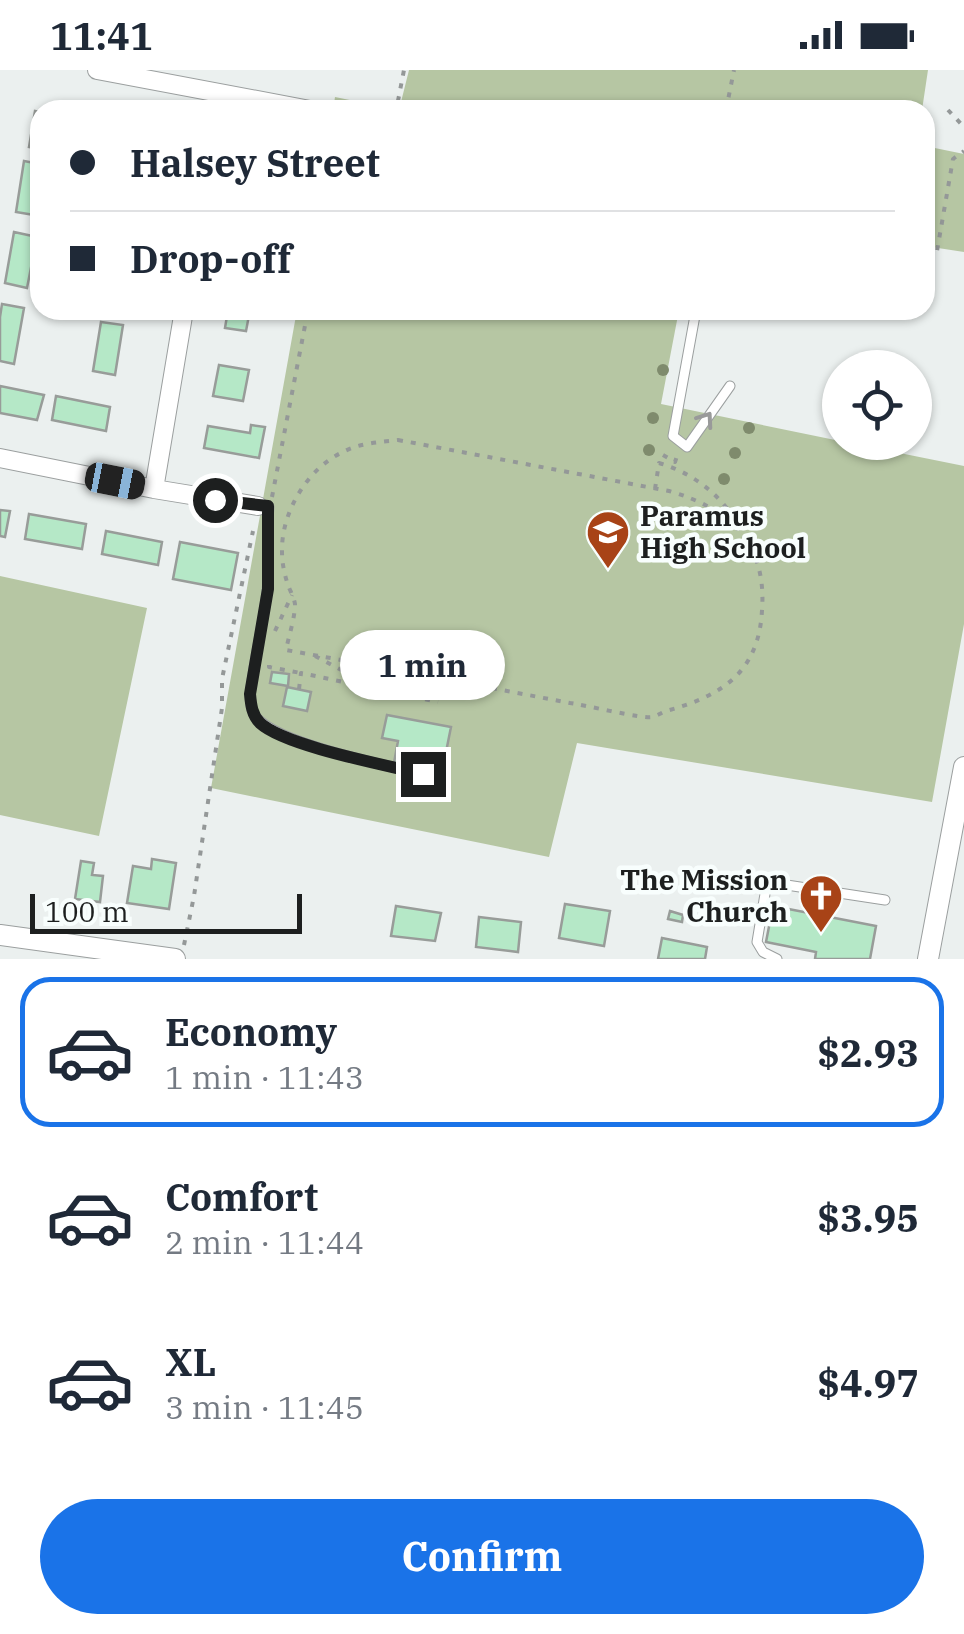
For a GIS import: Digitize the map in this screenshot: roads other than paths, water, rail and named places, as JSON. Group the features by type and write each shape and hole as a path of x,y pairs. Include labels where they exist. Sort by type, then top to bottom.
{"street":[{"path":"97,70 212,100"},
{"path":"154,489 182,320"},
{"path":"0,458 263,506"},
{"path":"928,959 964,767"},
{"path":"0,935 96,954 179,952"}],"lane":[{"path":"694,320 673,436 687,447 730,386"},
{"path":"263,506 268,589 252,676 252,711 260,723 286,738 423,774"},
{"path":"777,959 763,952 757,942 767,882 885,900"}],"place":[{"name":"Paramus High School","path":"608,570"},
{"name":"The Mission Church","path":"821,934"}]}
